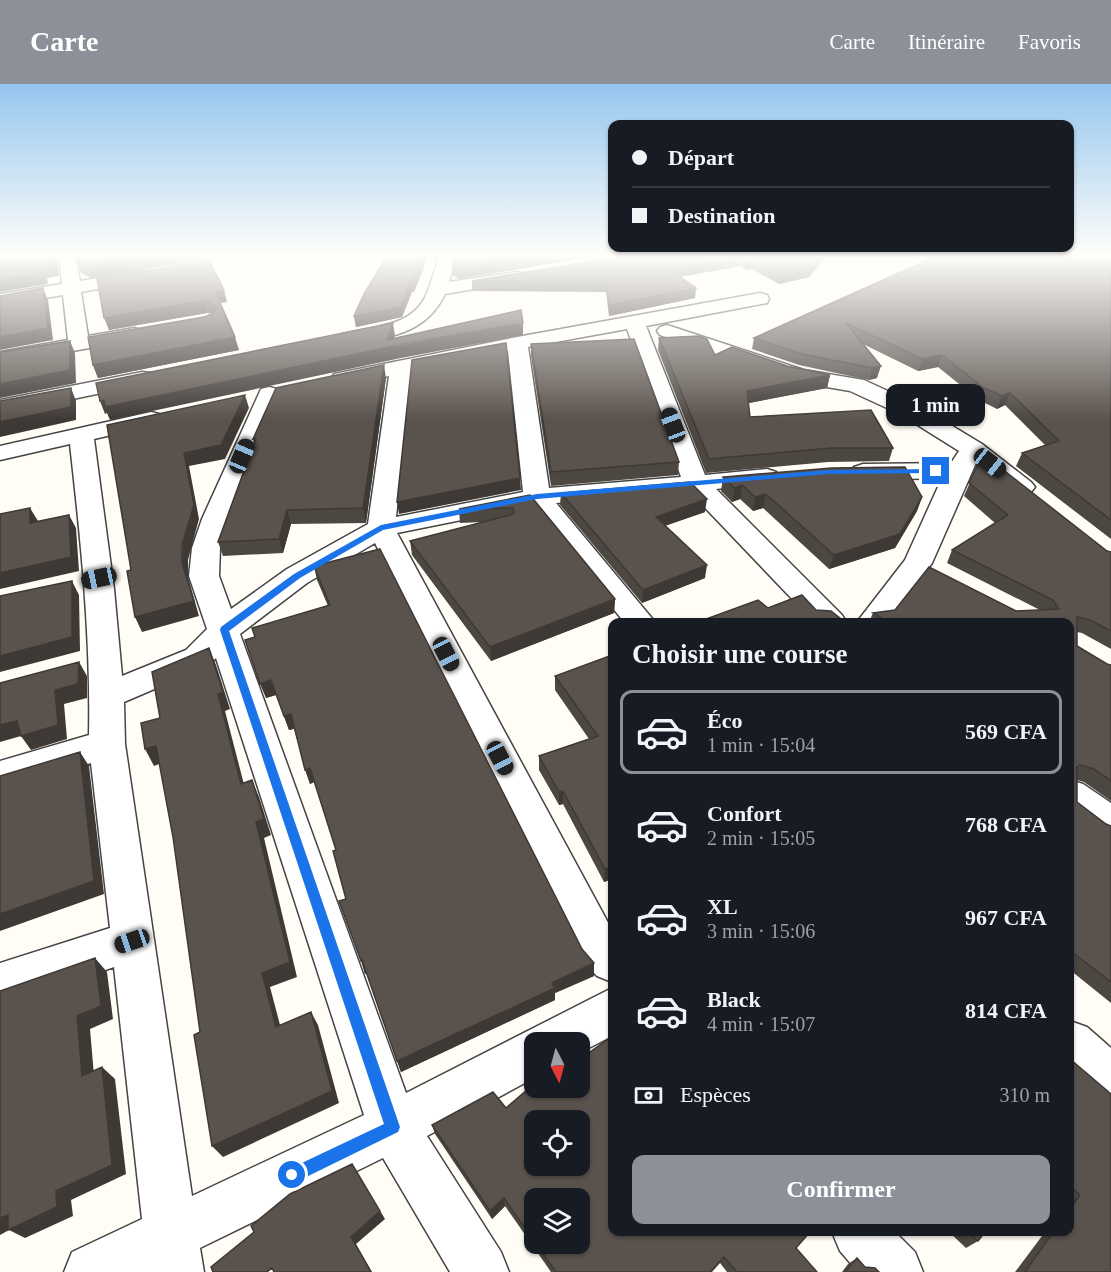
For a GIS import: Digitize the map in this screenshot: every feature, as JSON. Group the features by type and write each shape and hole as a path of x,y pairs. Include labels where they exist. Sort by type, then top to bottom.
{"street":[{"path":"75,309 79,344"},
{"path":"331,341 411,324 422,316 426,309"},
{"path":"324,382 708,309"},
{"path":"635,324 675,332 800,376 856,385 908,409 965,460 1037,499"},
{"path":"635,324 696,484 827,618"},
{"path":"0,358 148,332"},
{"path":"517,344 537,497 637,618"},
{"path":"402,366 381,528 598,947 608,957"},
{"path":"0,407 161,375"},
{"path":"269,394 215,519 206,548 204,576 213,606 225,630 393,1127 481,1272"},
{"path":"0,453 170,415"},
{"path":"81,434 88,580 106,744 174,1253"},
{"path":"838,472 915,472 965,460"},
{"path":"876,618 929,568 965,460"},
{"path":"98,672 197,658 225,630 297,576 381,528 537,497 795,475"},
{"path":"0,777 106,744"},
{"path":"1074,798 1111,824"},
{"path":"0,985 132,941"},
{"path":"571,1032 608,1013"},
{"path":"1074,1048 1111,1080"},
{"path":"92,1272 174,1253 393,1127 524,1057"},
{"path":"863,1236 895,1272"}],"building":[{"path":"0,309 46,309 48,328 0,337"},
{"path":"102,309 154,309 104,318"},
{"path":"216,309 223,309 235,337 93,365 88,337 212,314"},
{"path":"357,309 388,309 354,316"},
{"path":"818,309 1111,309 1111,520 1022,453 1059,441 1010,393 1002,396 984,388 942,355 922,359 846,323 881,366 872,368 801,354 754,338"},
{"path":"521,310 523,323 399,345 105,407 104,400 100,401 96,383 393,323 387,340"},
{"path":"699,336 707,339 715,355 732,347 787,366 830,375 747,391 750,417 871,410 893,448 832,448 709,459 659,338"},
{"path":"634,339 679,462 551,472 531,344"},
{"path":"70,341 70,370 0,384 0,352"},
{"path":"506,343 520,478 397,502 412,360"},
{"path":"384,365 363,508 287,510 279,539 218,542 256,438 253,439 276,388"},
{"path":"71,388 71,407 0,422 0,401"},
{"path":"245,395 221,445 184,453 194,505 182,545 182,563 194,601 135,617 127,571 131,570 107,425"},
{"path":"988,458 1111,552 1111,631 1090,620 1077,617 1077,646 1111,665 1111,781 1094,769 1080,765 1077,767 1077,802 1111,826 1111,982 1074,954 1074,618 882,618 873,613 895,610 929,567 1016,611 1059,609 1053,600 952,550 1008,515 969,483 977,466"},
{"path":"905,467 922,497 900,534 834,555 766,494 755,497 742,485 735,488 723,477 832,468"},
{"path":"690,482 707,499 656,517 707,565 643,590 561,493"},
{"path":"530,495 615,599 490,647 410,541 514,514 513,508 459,509"},
{"path":"30,508 30,523 69,515 71,557 0,573 0,514"},
{"path":"380,549 582,949 594,963 552,983 555,988 397,1061 339,901 346,899 333,851 336,850 310,768 305,770 291,714 284,716 271,680 260,684 245,640 255,637 252,628 330,605 314,566"},
{"path":"72,581 72,637 0,656 0,596"},
{"path":"802,595 816,610 831,611 840,618 709,618 758,600 768,608"},
{"path":"209,648 223,692 218,694 241,784 252,780 264,819 256,822 290,962 262,973 276,1027 311,1012 332,1091 212,1146 194,1035 200,1032 173,837 156,746 145,749 141,723 160,718 152,672"},
{"path":"608,656 608,868 605,869 563,791 559,792 539,756 598,736 555,676"},
{"path":"79,662 78,684 55,690 58,725 21,736 17,721 0,725 0,683"},
{"path":"80,752 94,881 0,914 0,776"},
{"path":"95,958 101,1006 77,1016 82,1076 102,1067 112,1165 56,1191 57,1207 8,1230 8,1215 0,1218 0,991"},
{"path":"608,1039 608,1236 806,1236 796,1248 817,1272 737,1272 724,1257 710,1272 556,1272 543,1254 590,1254 590,1188 524,1188 524,1227 504,1198 490,1211 432,1125 493,1092 506,1108 524,1093 524,1098 590,1098 590,1052"},
{"path":"1074,1062 1111,1094 1111,1272 1025,1272 1050,1236 1074,1236 1074,1203 1080,1195 1074,1190"},
{"path":"352,1164 380,1211 351,1237 371,1272 274,1272 272,1268 267,1272 213,1272 211,1267 254,1232 251,1226 290,1194"},
{"path":"972,1236 982,1236 978,1241"},
{"path":"857,1258 865,1267 875,1268 879,1272 845,1272"}],"route":[{"path":"292,1175 393,1127 225,630 297,576 381,528 537,497 828,472 936,471"}]}
